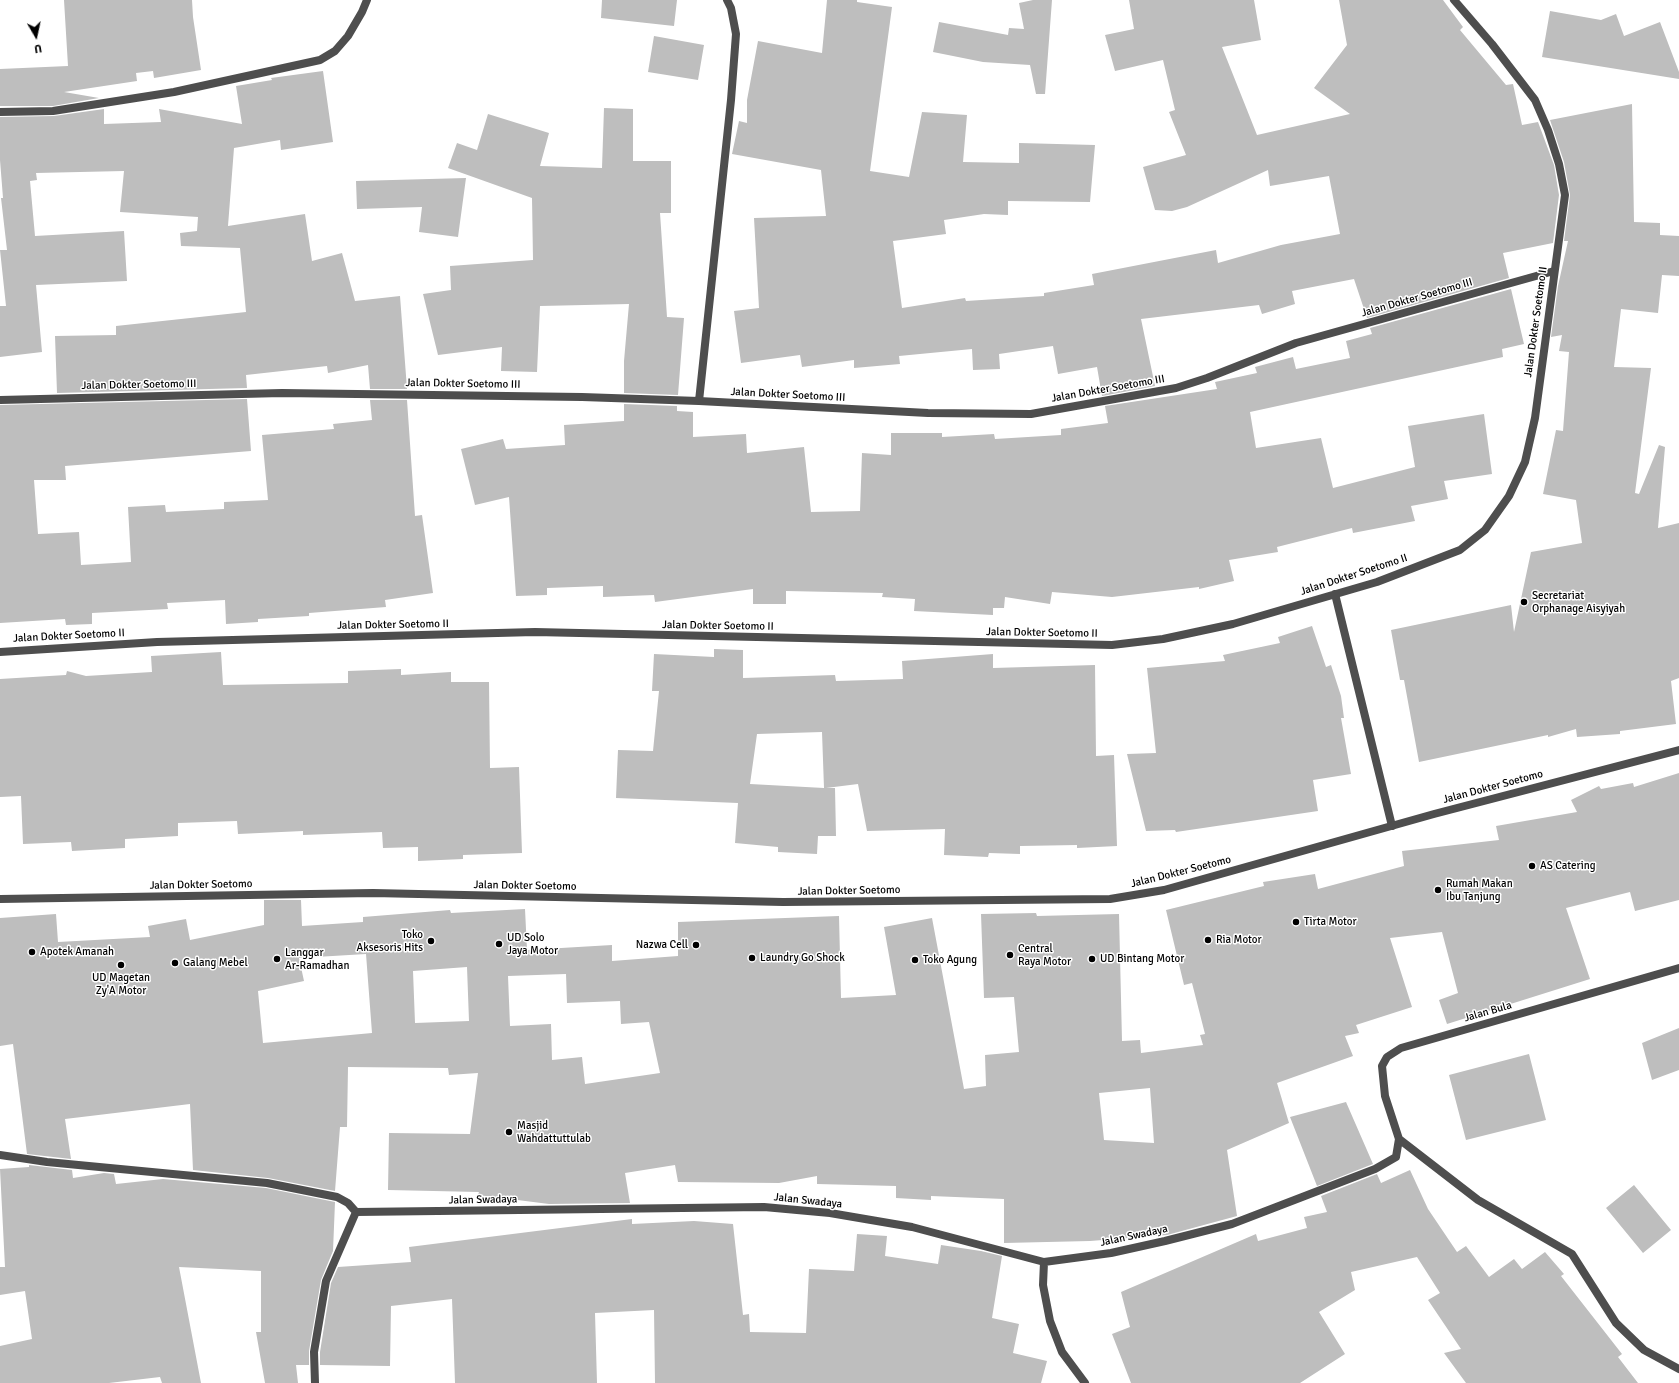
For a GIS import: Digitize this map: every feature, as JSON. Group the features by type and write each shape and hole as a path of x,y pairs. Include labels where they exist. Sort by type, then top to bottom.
{"street":[{"path":"0,112 53,111 174,92 320,60 335,51 348,36 367,0"},
{"path":"699,401 731,100 736,34 731,8 727,0"},
{"name":"Jalan Dokter Soetomo II","path":"0,652 157,642 536,632 1112,645 1163,639 1234,624 1377,582 1460,550 1485,530 1509,496 1525,462 1534,418 1565,195 1559,164 1548,130 1535,100 1492,44 1454,0"},
{"name":"Jalan Dokter Soetomo III","path":"0,400 282,393 699,401 928,413 1031,414 1176,388 1207,378 1296,344 1554,271"},
{"path":"1335,594 1392,826"},
{"name":"Jalan Dokter Soetomo","path":"0,899 373,893 783,902 1110,899 1164,890 1392,826 1679,750"},
{"name":"Jalan Bula","path":"1399,1139 1385,1096 1382,1066 1387,1057 1401,1048 1679,968"},
{"path":"1399,1139 1478,1200 1572,1254 1577,1259 1616,1322 1644,1350 1679,1369"},
{"name":"Jalan Swadaya","path":"356,1212 764,1207 830,1213 912,1227 1044,1262 1111,1253 1232,1224 1375,1169 1396,1157 1399,1139"},
{"path":"0,1155 47,1162 267,1183 337,1197 348,1203 356,1212 326,1281 314,1352 314,1383"},
{"path":"1044,1262 1043,1285 1050,1321 1062,1352 1085,1383"}],"building":[{"path":"64,0 192,0 201,70 154,78 153,71 136,73 137,81 64,92 99,98 53,106 0,106 0,69 68,66"},
{"path":"602,0 677,0 674,26 601,18"},
{"path":"827,0 857,0 857,2 892,7 870,171 909,177 922,112 967,115 963,162 1019,163 1019,143 1095,145 1090,202 1008,201 1008,215 984,214 944,220 946,234 893,241 902,308 965,298 966,301 1044,296 1044,293 1094,285 1092,274 1216,250 1218,263 1281,245 1340,234 1329,176 1270,186 1268,170 1187,207 1172,211 1155,210 1143,167 1186,155 1169,112 1175,110 1163,60 1115,71 1105,35 1134,29 1129,0 1254,0 1261,40 1222,47 1257,135 1350,114 1314,88 1347,45 1339,0 1443,0 1463,27 1460,30 1506,85 1513,84 1522,125 1538,122 1554,165 1559,195 1553,243 1503,253 1509,278 1367,318 1354,279 1292,291 1295,304 1262,314 1259,305 1141,319 1155,386 1102,396 1097,367 1058,374 1053,346 999,354 1000,369 973,370 972,349 899,356 900,364 854,368 854,360 802,367 800,355 741,363 734,311 759,308 754,218 826,216 821,170 732,154 739,121 747,123 747,100 758,41 822,53"},
{"path":"1033,0 1052,0 1045,94 1036,94 1030,65 983,62 933,52 939,22 1008,35 1009,28 1024,29 1019,3"},
{"path":"1550,11 1601,20 1616,14 1624,36 1660,22 1679,72 1679,79 1542,57"},
{"path":"654,36 704,45 698,80 648,72"},
{"path":"323,71 333,142 281,150 280,140 234,148 228,226 305,214 312,261 342,253 355,301 400,296 407,389 370,389 368,365 328,373 327,366 246,375 247,388 57,393 55,336 116,335 116,326 246,312 240,248 181,246 180,233 197,231 198,217 120,212 124,171 36,173 37,180 30,181 35,236 124,231 127,281 36,285 42,352 0,357 0,306 6,306 0,250 7,250 1,198 3,198 0,160 0,117 54,116 104,109 104,124 161,122 159,109 242,124 236,86 272,80 271,78"},
{"path":"1632,104 1634,222 1660,223 1660,235 1679,236 1679,276 1662,275 1658,313 1621,309 1614,367 1651,368 1635,493 1639,494 1659,445 1665,447 1658,528 1679,523 1679,678 1671,681 1676,724 1620,731 1620,734 1577,737 1576,729 1548,737 1548,735 1419,762 1404,680 1400,680 1391,630 1511,605 1514,632 1531,552 1582,543 1576,500 1543,494 1556,430 1563,431 1569,352 1559,351 1562,335 1551,337 1558,286 1568,241 1564,241 1570,195 1564,162 1550,120"},
{"path":"604,108 633,109 633,161 671,161 671,213 660,213 667,317 684,318 678,395 624,393 624,361 629,304 540,306 537,372 501,371 502,347 438,355 423,294 451,290 450,266 533,260 532,198 448,168 457,143 477,150 488,114 549,133 540,166 602,168"},
{"path":"466,178 458,237 419,232 422,207 357,209 356,181"},
{"path":"1511,289 1524,344 1502,349 1503,357 1250,412 1256,448 1321,438 1333,488 1415,467 1408,426 1484,414 1492,474 1444,481 1448,499 1411,506 1415,521 1353,533 1352,528 1277,547 1278,552 1229,560 1234,581 1199,589 1199,587 1112,597 1052,592 1050,604 1005,597 1004,608 993,608 993,615 914,611 915,599 882,597 883,593 786,591 786,604 753,604 753,589 655,602 654,595 603,597 603,586 547,588 547,595 516,596 509,497 475,505 461,449 503,439 506,449 565,445 564,425 624,421 624,404 677,406 677,411 693,412 693,437 746,434 747,453 804,447 811,512 860,511 862,453 891,455 891,433 942,433 942,437 994,434 995,439 1061,435 1061,429 1108,423 1105,406 1217,389 1215,382 1257,373 1255,367 1293,357 1296,369 1350,358 1346,341 1372,334 1370,328"},
{"path":"247,399 251,451 65,466 66,480 34,480 38,534 79,532 81,565 131,562 128,507 165,505 166,512 224,509 224,502 268,500 262,435 334,429 333,424 372,420 370,400 407,400 415,516 422,515 433,593 385,600 386,607 309,613 309,616 258,619 258,622 226,624 225,600 167,603 168,609 92,613 92,624 66,625 65,619 0,623 0,405"},
{"path":"1312,626 1326,667 1331,665 1341,696 1344,718 1341,718 1351,774 1313,780 1318,811 1176,832 1175,830 1146,831 1127,754 1156,753 1147,668 1225,661 1223,655 1280,643 1278,637"},
{"path":"714,649 743,650 743,678 835,675 836,681 903,679 902,661 993,654 993,668 1095,665 1096,756 1114,755 1117,846 1077,848 1077,845 1020,846 1020,854 989,853 988,857 944,855 945,829 867,831 858,784 826,788 835,788 836,836 818,836 817,854 778,852 778,847 735,843 738,803 616,798 618,750 653,751 659,691 652,691 654,654 714,657","holes":["822,732 824,788 750,784 757,734"]},
{"path":"221,652 223,685 348,683 348,671 401,669 401,675 451,672 451,682 489,682 490,768 519,767 522,853 463,855 463,859 418,861 418,847 383,848 382,832 303,835 303,831 238,834 237,821 178,823 178,836 125,839 125,848 72,851 71,842 23,844 21,796 0,797 0,679 66,675 67,671 86,676 152,672 151,656"},
{"path":"1679,773 1679,900 1635,911 1630,892 1566,908 1590,979 1447,1024 1439,1000 1458,993 1442,932 1390,938 1412,1007 1356,1025 1359,1033 1345,1036 1353,1056 1277,1083 1289,1123 1227,1150 1237,1216 1167,1235 1090,1241 1004,1243 1004,1199 931,1196 931,1200 896,1198 896,1186 817,1184 817,1176 779,1183 678,1182 675,1165 625,1173 630,1203 549,1204 478,1195 479,1192 388,1190 389,1133 470,1134 478,1073 449,1075 448,1068 348,1067 347,1127 340,1127 335,1191 268,1178 193,1170 190,1104 65,1119 71,1159 27,1154 13,1044 0,1046 0,918 56,914 58,942 150,937 148,926 186,919 190,940 264,925 264,900 301,900 302,926 363,922 363,917 450,910 451,913 525,909 527,950 612,945 612,961 678,956 678,922 839,916 841,998 896,995 884,927 932,918 964,1089 986,1086 985,1055 1019,1052 1014,997 984,998 981,914 1036,913 1037,916 1119,914 1122,1041 1140,1040 1141,1053 1203,1045 1200,1035 1205,1034 1192,983 1184,985 1166,910 1264,886 1263,882 1315,874 1318,889 1404,866 1402,851 1499,840 1496,826 1577,812 1571,800 1599,786 1601,789 1633,783 1634,787","holes":["366,954 372,1033 263,1043 258,991 304,981 299,958","467,967 469,1021 415,1023 413,971","566,974 567,1003 620,1001 621,1024 649,1022 660,1073 585,1084 582,1057 552,1060 551,1024 510,1026 508,976","1150,1088 1154,1143 1104,1140 1099,1093"]},
{"path":"1679,1028 1679,1070 1652,1080 1642,1043"},
{"path":"1529,1054 1546,1120 1466,1140 1449,1075"},
{"path":"1346,1102 1373,1164 1317,1186 1290,1117"},
{"path":"29,1165 72,1170 73,1178 104,1173 114,1174 116,1184 163,1179 266,1188 335,1202 333,1251 321,1280 309,1351 309,1365 296,1365 298,1383 265,1383 256,1332 261,1332 261,1271 179,1267 201,1383 162,1383 160,1377 109,1383 0,1383 0,1346 32,1339 25,1291 0,1295 0,1267 5,1267 0,1169 29,1167"},
{"path":"1410,1170 1428,1209 1457,1252 1466,1246 1489,1277 1514,1259 1522,1269 1545,1252 1564,1274 1561,1276 1622,1354 1618,1357 1638,1383 1466,1383 1444,1353 1461,1349 1428,1300 1440,1293 1417,1257 1351,1272 1355,1290 1319,1312 1345,1354 1300,1383 1131,1383 1112,1334 1130,1327 1121,1292 1256,1234 1258,1241 1307,1228 1304,1217 1327,1212 1321,1196 1377,1174 1381,1183"},
{"path":"1634,1185 1671,1230 1643,1253 1606,1208"},
{"path":"632,1219 632,1224 694,1221 733,1224 743,1315 749,1314 750,1332 806,1333 809,1269 854,1271 857,1234 887,1236 885,1256 938,1264 941,1245 1002,1256 992,1318 1019,1324 1013,1353 1047,1361 1041,1383 655,1383 654,1310 595,1313 597,1383 455,1383 452,1299 391,1306 390,1366 320,1365 320,1352 331,1283 338,1267 411,1262 409,1247"}],"place":[{"name":"Secretariat Orphanage Aisyiyah","path":"1524,602"},
{"name":"AS Catering","path":"1532,866"},
{"name":"Rumah Makan Ibu Tanjung","path":"1438,890"},
{"name":"Tirta Motor","path":"1296,922"},
{"name":"Ria Motor","path":"1208,940"},
{"name":"Toko Aksesoris Hits","path":"431,941"},
{"name":"UD Solo Jaya Motor","path":"499,944"},
{"name":"Nazwa Cell","path":"696,945"},
{"name":"Apotek Amanah","path":"32,952"},
{"name":"Central Raya Motor","path":"1010,955"},
{"name":"Laundry Go Shock","path":"752,958"},
{"name":"Langgar Ar-Ramadhan","path":"277,959"},
{"name":"UD Bintang Motor","path":"1092,959"},
{"name":"Toko Agung","path":"915,960"},
{"name":"Galang Mebel","path":"175,963"},
{"name":"UD Magetan Zy'A Motor","path":"121,965"},
{"name":"Masjid Wahdattuttulab","path":"509,1132"}]}
